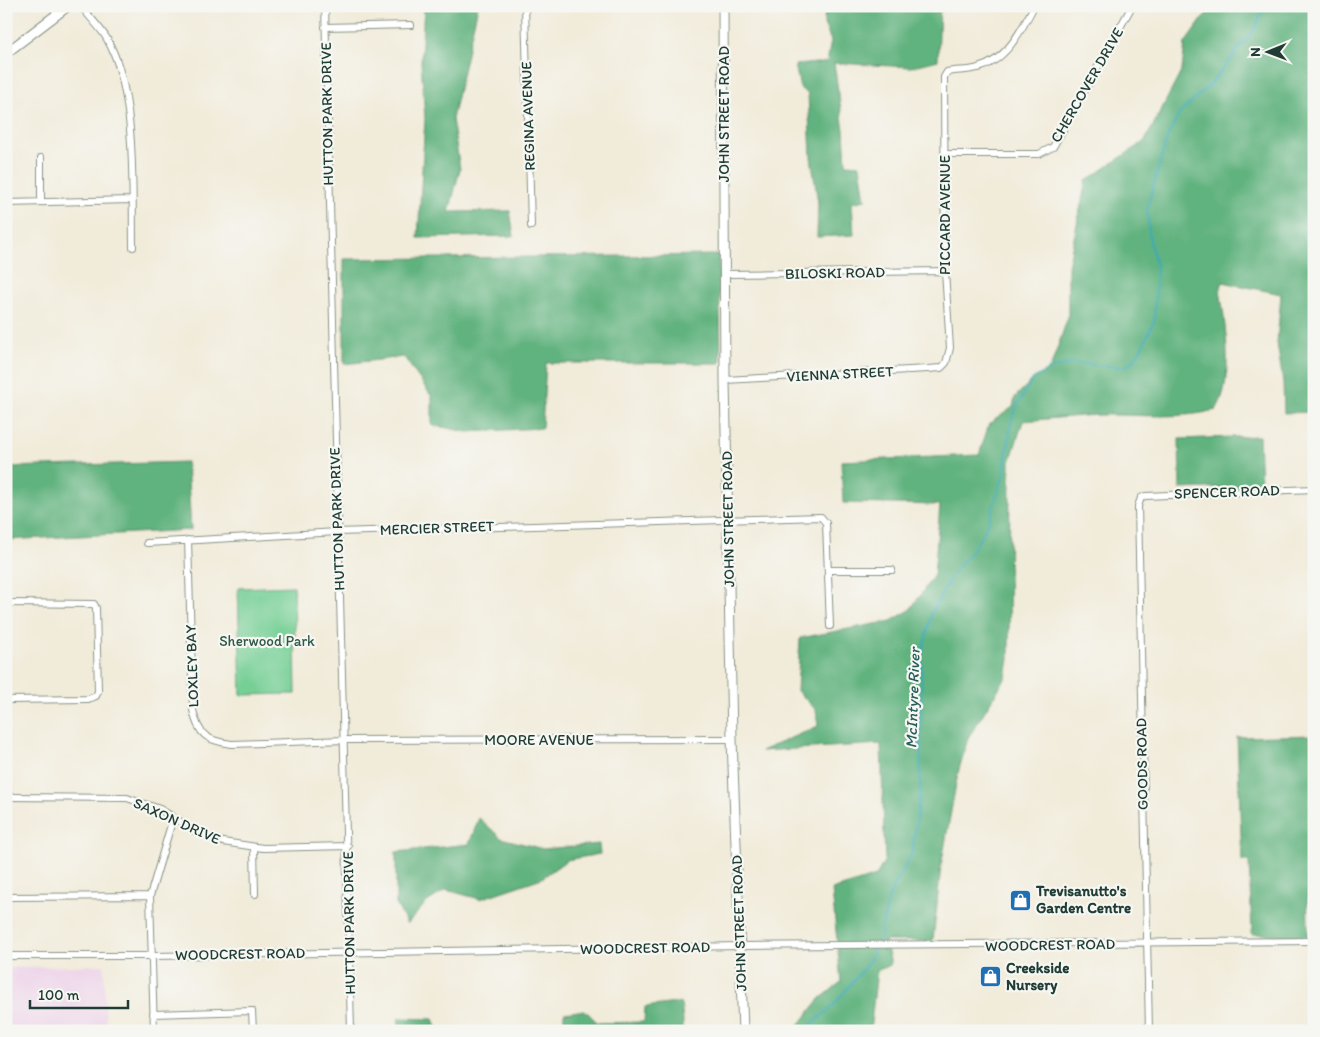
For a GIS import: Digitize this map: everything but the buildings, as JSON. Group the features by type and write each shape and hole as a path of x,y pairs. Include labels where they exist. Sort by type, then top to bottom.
{"main road":[{"path":"6,53 68,6"},
{"name":"JOHN STREET ROAD","path":"723,6 725,380 732,739 741,946 742,1031"}],"street":[{"path":"81,6 107,38 118,63 124,85 128,122 133,247"},
{"name":"HUTTON PARK DRIVE","path":"325,6 337,532 348,846 348,952 351,1031"},
{"name":"REGINA AVENUE","path":"525,6 531,226"},
{"name":"PICCARD AVENUE","path":"948,358 945,271 944,77 947,72 975,69 996,60 1006,52 1034,6"},
{"name":"CHERCOVER DRIVE","path":"944,154 1039,154 1053,147 1132,6"},
{"path":"325,27 411,25"},
{"path":"41,158 41,202"},
{"path":"6,203 132,200"},
{"name":"BILOSKI ROAD","path":"725,274 945,271"},
{"name":"VIENNA STREET","path":"725,380 937,369 941,368 948,358"},
{"name":"SPENCER ROAD","path":"1141,498 1178,494 1314,489"},
{"name":"GOODS ROAD","path":"1141,498 1138,506 1137,525 1149,1031"},
{"name":"MERCIER STREET","path":"147,543 337,532 728,518 821,517 826,523 828,570"},
{"name":"LOXLEY BAY","path":"188,540 193,710 201,733 217,742 232,744 345,740"},
{"path":"830,626 828,570 892,570"},
{"path":"6,603 94,604 96,608 98,691 96,696 88,699 6,700"},
{"name":"MOORE AVENUE","path":"345,740 732,739"},
{"name":"SAXON DRIVE","path":"6,797 127,798 160,809 210,839 254,847 348,846"},
{"path":"154,1031 150,896 173,818"},
{"path":"254,847 255,894"},
{"path":"6,898 150,896"},
{"name":"WOODCREST ROAD","path":"6,956 152,956 741,946 1147,944 1314,941"},
{"path":"153,1014 252,1010 253,1031"}],"shaded area":[{"path":"104,965 106,1031 6,1031 6,968"}],"green space":[{"path":"424,6 478,6 452,119 460,169 449,212 510,211 514,236 418,238 425,119 421,62"},
{"path":"825,6 940,6 938,60 911,67 834,63 844,130 846,164 860,165 865,200 852,203 854,235 817,237 818,203 811,157 808,94 800,88 795,65 827,62 831,41 824,24"},
{"path":"1212,6 1314,6 1314,412 1284,413 1283,382 1277,343 1281,294 1223,282 1220,289 1226,335 1227,368 1222,398 1216,410 1172,416 1100,415 1023,421 1010,462 1009,659 1006,677 968,738 958,773 941,866 933,941 885,941 891,964 877,971 870,1031 794,1031 820,999 841,982 832,890 876,876 885,860 881,744 761,751 818,726 816,710 797,691 800,638 891,621 910,610 934,575 940,505 843,503 841,461 979,455 989,424 1013,407 1015,397 1033,379 1050,369 1068,317 1068,267 1086,181 1145,141 1182,70 1185,43"},
{"path":"719,255 721,363 546,363 542,428 467,432 432,425 432,397 404,357 344,364 344,259"},
{"path":"1259,436 1261,486 1180,489 1179,439"},
{"path":"187,462 191,530 6,540 6,467"},
{"name":"Sherwood Park","path":"294,586 296,694 241,695 238,588"},
{"path":"1314,735 1314,870 1307,871 1308,936 1252,934 1249,861 1242,861 1237,737"},
{"path":"479,818 501,838 543,849 599,844 600,854 567,860 542,878 480,899 446,890 427,902 407,924 396,904 396,852 469,844"},
{"path":"681,1004 682,1031 564,1031 564,1013 585,1010 598,1023 644,1022 645,1007"},
{"path":"399,1018 433,1019 438,1031 398,1031"}],"waterway":[{"name":"McIntyre River","path":"804,1031 832,1007 869,962 880,936 890,893 912,854 920,792 922,653 932,612 951,577 978,542 989,521 1004,474 1011,423 1017,405 1033,379 1050,369 1073,363 1122,367 1132,362 1141,349 1154,321 1157,269 1150,243 1147,208 1168,135 1180,113 1209,86 1254,30 1265,6"}],"place":[{"name":"Trevisanutto's Garden Centre","path":"1020,900"},
{"name":"Creekside Nursery","path":"990,977"}]}
